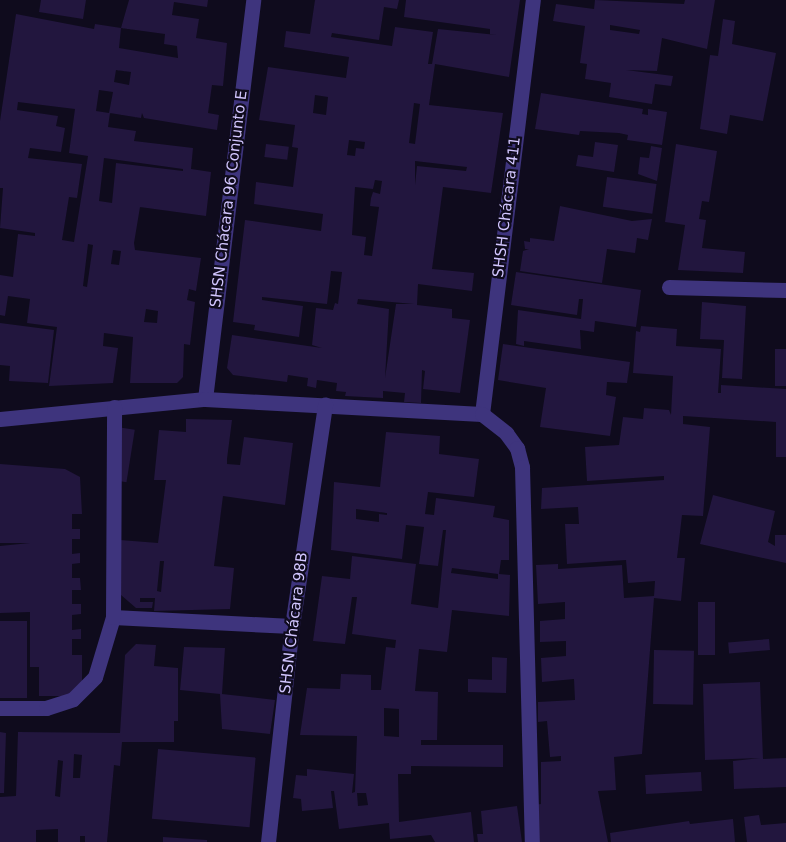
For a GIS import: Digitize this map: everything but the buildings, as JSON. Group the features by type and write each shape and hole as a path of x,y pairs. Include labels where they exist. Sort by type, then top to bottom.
{"street":[{"name":"SHSN Chácara 96 Conjunto E","path":"205,399 253,0"},
{"name":"SHSH Chácara 411","path":"482,414 533,0"},
{"path":"669,287 786,290"},
{"path":"0,419 205,399 482,414 506,433 517,448 522,467 532,842"},
{"name":"SHSN Chácara 98B","path":"268,842 292,626 325,404"},
{"path":"0,708 46,708 74,699 86,690 95,677 113,617 114,407"},
{"path":"113,617 292,626"}]}
